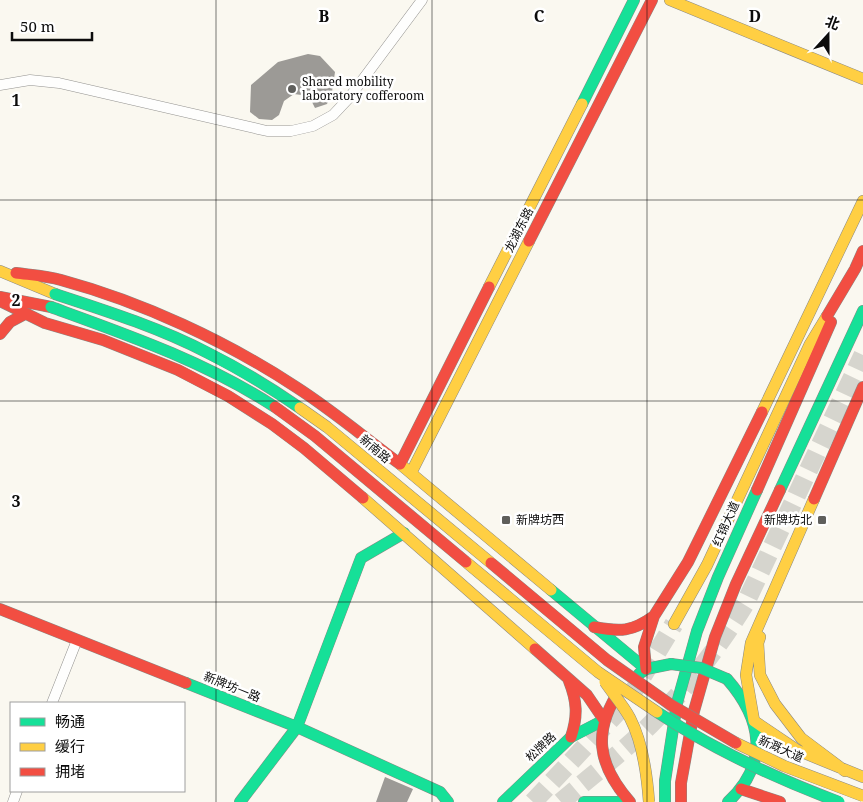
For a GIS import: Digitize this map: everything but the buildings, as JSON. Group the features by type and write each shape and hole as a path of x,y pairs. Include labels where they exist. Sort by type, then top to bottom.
{"main road":[{"name":"龙湖东路","path":"400,464 634,0"},
{"name":"龙湖东路","path":"411,474 652,0"},
{"path":"670,0 863,79"},
{"name":"红锦大道","path":"646,669 644,647 654,616 688,562 863,201"},
{"name":"红锦大道","path":"665,802 665,781 677,703 697,631 718,577 863,251"},
{"name":"红锦大道","path":"674,624 706,565 810,344 854,270"},
{"name":"新南路","path":"0,271 60,280 126,302 199,332 252,359 298,388 400,464 646,669"},
{"name":"新南路","path":"0,271 55,294 122,317 191,345 245,372 290,400 327,427 607,660 691,718"},
{"path":"0,297 51,307 115,330 185,358 237,384 281,411 315,436 598,672 643,704 684,730 759,769 783,781 838,802"},
{"path":"0,301 45,323 103,340 178,370 228,396 272,424 304,448 404,533 568,678 587,695 604,720"},
{"path":"681,802 681,783 694,711 715,637 736,584 863,311"},
{"path":"0,334 10,322 24,314"},
{"path":"728,802 741,789 753,768 757,745 746,675 750,643 863,387"},
{"path":"240,802 297,727 360,558 404,533"},
{"path":"766,607 758,643 760,675 775,704 801,738 845,771"},
{"name":"新牌坊一路","path":"0,609 297,727 440,792 448,802"},
{"path":"594,627 628,631 639,627 654,616"},
{"path":"630,802 615,784 605,764 602,743 604,720 612,699 624,684 646,669 671,664 694,665 714,672 727,679 739,692 754,721"},
{"path":"598,672 630,718 641,751 648,783 649,802"},
{"path":"568,678 576,697 578,710 571,738"},
{"name":"新溉大道","path":"691,718 740,745 788,768 863,796"},
{"name":"松牌路","path":"502,802 571,738 604,720"},
{"name":"新溉大道","path":"754,721 797,750 863,777"},
{"path":"741,789 780,802"},
{"path":"584,802 621,802"}],"street":[{"path":"0,85 30,80 59,83 267,131 291,131 313,126 333,115 349,98 422,0"},
{"path":"52,702 77,640"}],"tunnel":[{"path":"561,802 651,724 689,682 724,636 745,604 863,355"},
{"path":"533,802 627,702 674,624"}],"traffic: fast":[{"path":"582,104 634,0"},
{"path":"55,294 133,321 190,344 244,372 300,408"},
{"path":"51,307 138,339 194,363 222,376 275,407"},
{"path":"780,490 863,311"},
{"path":"665,802 665,781 677,703 697,631 718,577 757,490"},
{"path":"240,802 297,727 361,558 404,533"},
{"path":"551,590 646,669"},
{"path":"639,674 646,669 671,664"},
{"path":"671,664 701,668 727,679"},
{"path":"727,679 739,694 748,710 754,725 756,741 755,756 750,772 741,787 728,802"},
{"path":"186,683 297,727 440,792 448,802"},
{"path":"657,712 700,739 745,762 839,802"},
{"path":"503,802 571,737 604,720"},
{"path":"584,802 621,802"}],"traffic: slow":[{"path":"670,0 863,79"},
{"path":"489,287 582,104"},
{"path":"762,412 863,201"},
{"path":"411,473 529,241"},
{"path":"0,271 55,294"},
{"path":"674,624 707,565 810,344 827,316"},
{"path":"300,408 327,427 491,563"},
{"path":"400,464 551,590"},
{"path":"363,498 535,649"},
{"path":"754,721 746,675 751,643 814,499"},
{"path":"466,562 598,672 657,712"},
{"path":"760,637 758,643 760,675 775,704 801,738 845,771"},
{"path":"605,682 627,713 638,738 646,770 649,802"},
{"path":"754,721 797,750 863,777"},
{"path":"736,743 784,766 863,796"}],"traffic: jam":[{"path":"529,241 652,0"},
{"path":"827,316 855,269 863,251"},
{"path":"16,273 56,279 91,289 183,324 269,370 309,396 400,464"},
{"path":"400,464 489,287"},
{"path":"0,297 51,307"},
{"path":"0,301 45,323 103,340 178,370 228,396 272,424 304,448 363,498"},
{"path":"0,334 10,322 25,314"},
{"path":"757,490 831,322"},
{"path":"814,499 863,387"},
{"path":"275,407 315,436 466,562"},
{"path":"646,669 644,647 654,616 688,562 762,412"},
{"path":"681,802 681,783 694,711 715,637 736,584 780,490"},
{"path":"491,563 607,660 671,705 736,743"},
{"path":"0,609 186,683"},
{"path":"594,627 611,630 632,628 654,616"},
{"path":"535,649 587,695 604,720"},
{"path":"569,681 576,709 571,737"},
{"path":"621,688 606,719 602,733 602,747 605,761 611,774 630,802"},
{"path":"741,789 780,802"}],"place":[{"name":"Shared mobility laboratory cofferoom","path":"292,89"},
{"name":"新牌坊西","path":"506,520"},
{"name":"新牌坊北","path":"822,520"}]}
